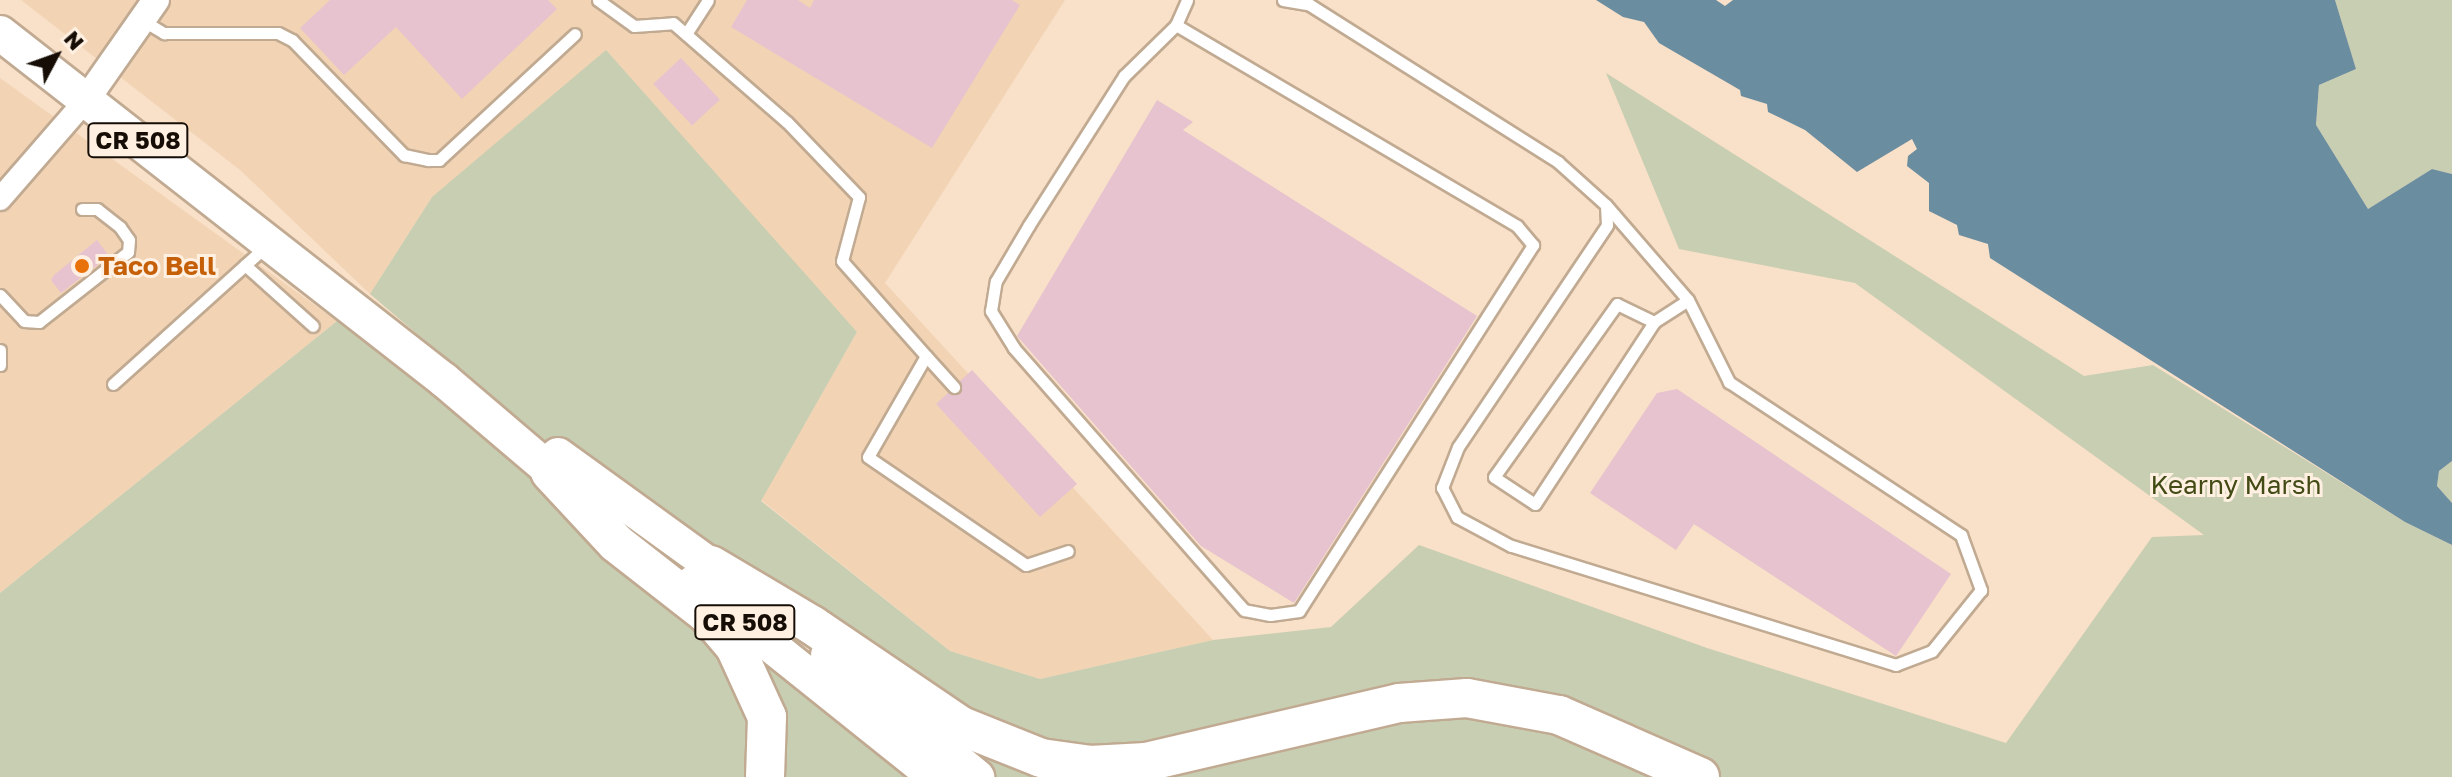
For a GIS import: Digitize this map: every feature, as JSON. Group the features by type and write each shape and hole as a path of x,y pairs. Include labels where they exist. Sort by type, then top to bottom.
{"highway":[{"path":"550,472 616,543 707,614 735,647 758,687 767,717 765,777"},
{"path":"711,565 812,625 961,726 1041,758 1090,765 1146,762 1399,703 1459,698 1559,715 1700,777"}],"main road":[{"name":"CR 508","path":"0,33 86,100 258,254 711,565 977,777"},
{"name":"CR 508","path":"444,380 550,472 935,777"}],"street":[{"path":"0,199 86,100 149,10"}],"lane":[{"path":"598,0 634,26 673,23 787,122 859,197 842,261 954,387"},
{"path":"686,34 708,0"},
{"path":"1176,25 1517,226 1533,245 1299,611 1270,615 1244,610 1014,348 991,311 996,281 1124,76 1176,25 1187,0"},
{"path":"1283,0 1310,5 1545,154 1606,205 1688,300 1729,382 1961,535 1981,590 1932,651 1896,665 1511,546 1457,517 1442,488 1458,447 1607,225 1606,205"},
{"path":"149,10 164,33 257,29 278,33 292,40 404,155 428,160 439,160 575,34"},
{"path":"0,295 24,321 39,322 128,252 129,240 120,227 97,209 82,209"},
{"path":"113,384 258,254 313,326"},
{"path":"1654,322 1617,304 1494,477 1535,504 1654,322 1688,300"},
{"path":"0,350 0,365"},
{"path":"926,356 868,457 1026,565 1068,551"}],"shaded area":[{"path":"21,0 1065,0 885,283 1213,640 1040,679 950,651 761,500 857,332 432,197 370,294 240,170"},
{"path":"0,78 337,321 0,593"}],"green space":[{"path":"2335,0 2452,0 2452,174 2432,169 2368,209 2316,126 2319,85 2356,69"},
{"name":"Kearny Marsh","path":"606,50 857,332 761,501 950,651 1040,679 1213,640 1331,627 1419,545 1707,648 2006,743 2152,537 2204,535 1855,283 1679,249 1606,73 2084,376 2153,365 2405,522 2452,545 2452,777 977,777 960,762 977,735 560,456 370,294 432,197"},
{"path":"337,321 550,472 935,777 0,777 0,593"},
{"path":"2452,461 2452,503 2437,486 2439,471"}],"water":[{"path":"1596,0 1716,0 1725,6 1733,0 2335,0 2356,69 2319,85 2316,125 2368,209 2432,169 2452,174 2452,461 2439,471 2437,486 2452,503 2452,545 2405,522 1990,258 1988,244 1959,235 1957,225 1929,211 1929,183 1907,166 1908,156 1917,149 1912,139 1857,172 1805,130 1768,112 1767,104 1741,96 1740,90 1659,43 1644,22 1623,17"}],"building":[{"path":"330,0 548,0 557,9 462,99 396,27 344,75 300,28"},
{"path":"747,0 798,0 810,8 814,0 1012,0 1020,5 932,148 731,27"},
{"path":"681,58 720,100 692,126 653,84"},
{"path":"1157,100 1193,122 1183,130 1477,316 1294,603 1201,546 1017,336"},
{"name":"Taco Bell","path":"97,240 109,256 61,293 51,280 54,275"},
{"path":"972,370 1077,484 1040,517 936,404 948,393 960,393 960,381"},
{"path":"1677,389 1951,574 1896,656 1694,524 1676,550 1590,493 1657,393"}],"place":[{"name":"Taco Bell","path":"82,266"}]}
